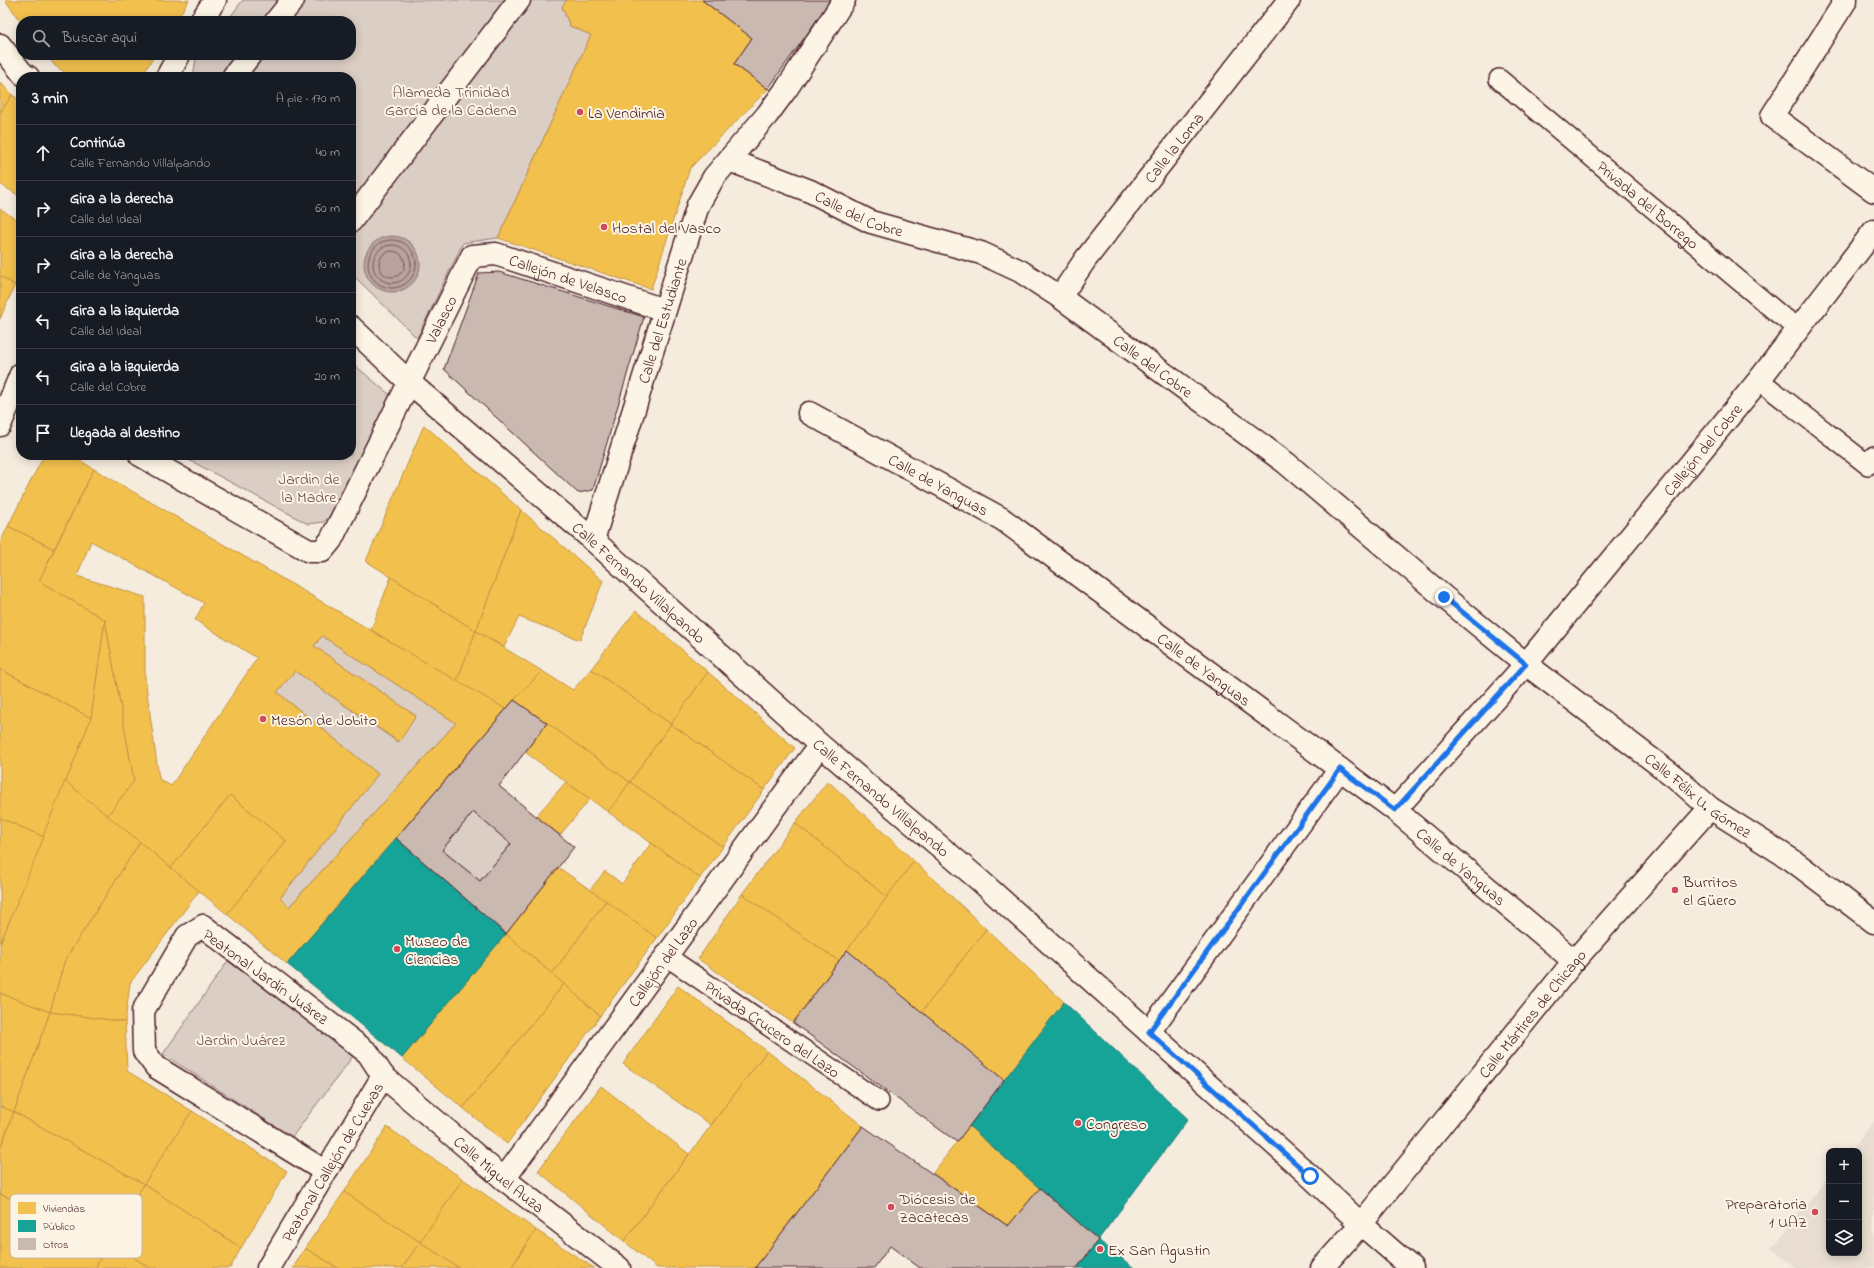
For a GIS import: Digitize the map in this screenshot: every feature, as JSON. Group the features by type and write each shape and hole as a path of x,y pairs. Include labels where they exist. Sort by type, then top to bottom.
{"street":[{"path":"204,16 215,0"},
{"path":"280,16 293,0"},
{"path":"356,214 519,0"},
{"name":"Calle del Estudiante","path":"593,540 698,205 714,177 767,114 786,88 844,0"},
{"name":"Calle la Loma","path":"1060,297 1086,260 1289,0"},
{"path":"1846,0 1772,116 1874,191"},
{"path":"0,45 21,72"},
{"path":"170,72 177,60"},
{"path":"237,72 246,60"},
{"name":"Calle del Cobre","path":"729,160 810,191 872,222 981,252 1020,271 1060,297 1286,463 1444,597 1526,664"},
{"name":"Callejón del Cobre","path":"1395,810 1526,664 1759,380 1874,231"},
{"name":"Callejón de Velasco","path":"472,256 496,254 664,310"},
{"name":"Valasco","path":"149,460 309,551 322,551 331,540 472,256"},
{"name":"Calle Fernando Villalpando","path":"356,332 409,382 593,540 820,745 977,878 1310,1176 1361,1224 1412,1268"},
{"path":"0,425 16,391"},
{"name":"Calle de Yanguas","path":"810,413 1002,519 1395,810 1574,961"},
{"name":"Calle Félix U. Gómez","path":"1526,664 1675,777 1710,808 1792,860 1874,922"},
{"name":"Callejón del Lazo","path":"504,1179 820,745"},
{"path":"1149,1032 1340,769"},
{"name":"Calle Mártires de Chicago","path":"1322,1268 1361,1224 1574,961 1710,808"},
{"name":"Peatonal Jardín Juárez","path":"326,1172 156,1067 144,1051 143,1011 187,936 203,926 368,1053 383,1076"},
{"name":"Calle Miguel Auza","path":"383,1076 504,1179 618,1268"},
{"name":"Peatonal Callejón de Cuevas","path":"268,1268 383,1076"}],"lane":[{"name":"Privada del Borrego","path":"1499,79 1780,315 1799,328"},
{"path":"1759,380 1871,461"},
{"name":"Privada Crucero del Lazo","path":"666,956 879,1101"}],"shaded area":[{"name":"Preparatoria 1 UAZ","path":"1874,1122 1874,1268 1796,1268 1771,1248 1826,1181 1826,1256 1862,1256 1862,1148 1852,1148"}],"green space":[{"name":"Alameda Trinidad García de la Cadena","path":"243,0 567,0 562,7 570,26 591,35 498,238 463,243 417,338 356,278 356,72 194,72 196,60 356,60 356,16 231,16"},
{"name":"Jardin de la Madre","path":"356,366 390,395 334,511 324,522 308,524 189,460 356,460"},
{"path":"322,636 456,723 289,907 280,898 378,774 277,692 295,671 398,742 416,716 314,646"},
{"path":"473,812 511,844 480,881 442,850"},
{"name":"Jardin Juárez","path":"228,961 354,1055 292,1137 163,1054"}],"water":[{"path":"392,236 403,239 412,244 417,253 420,264 417,275 412,284 403,289 392,292 381,289 372,284 367,275 364,264 367,253 372,244 381,239"}],"building: Viviendas":[{"path":"5,0 189,0 179,16 17,16"},
{"path":"567,0 702,0 752,38 734,64 768,89 690,168 651,289 498,238 591,35 570,26 562,6"},
{"path":"51,60 152,60 144,72 65,72 55,66"},
{"path":"0,82 12,95 0,113"},
{"path":"12,95 16,98 16,194 0,184 0,113"},
{"path":"0,209 16,219 15,285 0,276"},
{"path":"0,276 15,285 0,319"},
{"path":"424,425 521,510 476,631 366,561"},
{"path":"41,460 79,460 94,469 54,549 8,526"},
{"name":"Mesón de Jobito","path":"94,469 506,709 287,964 227,914 286,841 230,795 171,868 107,816 134,781 105,620 39,581","holes":["91,541 204,603 195,620 257,658 171,786 159,779 145,678 145,597 77,576","322,636 456,723 289,907 280,898 378,774 277,692 295,671 399,742 416,716 314,646"]},
{"path":"521,510 603,581 580,640 519,617 504,647 476,631"},
{"path":"8,526 54,549 39,581 105,620 91,718 0,669 0,543"},
{"path":"391,577 476,631 457,681 371,630"},
{"path":"636,610 708,672 671,724 591,669"},
{"path":"105,620 134,781 107,816 65,781 91,718"},
{"path":"476,631 542,671 506,709 457,681"},
{"path":"0,669 91,718 44,837 0,818"},
{"path":"591,669 671,724 630,782 514,700 542,671 573,690"},
{"path":"708,672 795,748 764,790 671,724"},
{"path":"547,723 630,782 608,812 525,752"},
{"path":"671,724 764,790 723,847 630,782"},
{"path":"65,781 140,842 65,960 50,1012 0,993 0,944"},
{"path":"828,781 914,861 887,897 795,823"},
{"path":"566,782 590,799 560,835 536,816"},
{"path":"630,782 723,847 700,878 608,812"},
{"path":"230,795 286,841 227,914 171,868"},
{"path":"0,818 44,837 0,944"},
{"path":"795,823 887,897 839,961 742,894"},
{"path":"140,842 199,891 130,983 125,1022 50,1012 65,960"},
{"path":"651,843 700,878 657,938 590,890 605,871 622,884"},
{"path":"914,861 986,929 921,1013 847,950"},
{"path":"558,867 606,901 552,974 506,934"},
{"path":"742,894 839,961 793,1023 698,959"},
{"path":"606,901 657,938 600,1016 552,974"},
{"path":"986,929 1064,1002 1004,1080 921,1013"},
{"path":"506,934 564,984 463,1108 402,1058"},
{"path":"564,984 600,1016 507,1144 463,1108"},
{"path":"678,986 767,1051 711,1125 623,1064"},
{"path":"0,993 50,1012 14,1112 0,1106"},
{"path":"50,1012 125,1022 127,1071 192,1111 144,1184 14,1112"},
{"path":"767,1051 863,1126 755,1268 657,1268 624,1241"},
{"path":"601,1086 689,1154 624,1241 538,1171"},
{"path":"0,1106 14,1112 0,1149"},
{"path":"192,1111 287,1171 241,1248 144,1184"},
{"path":"14,1112 144,1184 138,1194 10,1194 10,1198 0,1194 0,1149"},
{"path":"969,1126 1040,1188 1008,1226 933,1173"},
{"path":"387,1127 463,1179 420,1242 344,1192"},
{"path":"463,1179 536,1230 511,1268 459,1268 420,1242"},
{"path":"144,1184 241,1248 230,1268 150,1268 134,1258 142,1258 142,1194 138,1194"},
{"path":"344,1192 420,1242 402,1268 338,1268 305,1248"},
{"path":"0,1194 10,1198 10,1258 100,1258 95,1268 0,1268"},
{"path":"536,1230 594,1268 511,1268"},
{"path":"420,1242 459,1268 402,1268"},
{"path":"305,1248 338,1268 293,1268"},
{"path":"100,1258 134,1258 150,1268 95,1268"}],"building: Público":[{"name":"Museo de Ciencias","path":"396,838 506,934 402,1058 287,964"},
{"name":"Congreso","path":"1064,1002 1188,1119 1098,1240 969,1126"},
{"name":"Ex San Agustin","path":"1098,1240 1120,1257 1134,1268 1077,1268"}],"building: Otros":[{"path":"702,0 831,0 768,89 734,64 752,38"},
{"path":"499,272 644,317 593,490 578,493 444,369 479,273"},
{"path":"514,700 547,723 499,786 574,847 506,934 396,838","holes":["473,812 511,844 480,881 442,850"]},
{"path":"847,950 1004,1080 957,1142 793,1023"},
{"name":"Diócesis de Zacatecas","path":"863,1126 1008,1226 1040,1188 1098,1240 1077,1268 920,1268 890,1246 874,1268 755,1268"}],"place":[{"name":"La Vendimia","path":"580,112"},
{"name":"Hostal del Vasco","path":"604,227"},
{"name":"Mesón de Jobito","path":"263,719"},
{"name":"Burritos el Güero","path":"1675,890"},
{"name":"Museo de Ciencias","path":"397,949"},
{"name":"Congreso","path":"1078,1123"},
{"name":"Diócesis de Zacatecas","path":"891,1207"},
{"name":"Preparatoria 1 UAZ","path":"1815,1212"},
{"name":"Ex San Agustin","path":"1100,1249"}],"route":[{"path":"1310,1176 1149,1032 1340,769 1395,810 1526,664 1444,597"}]}
